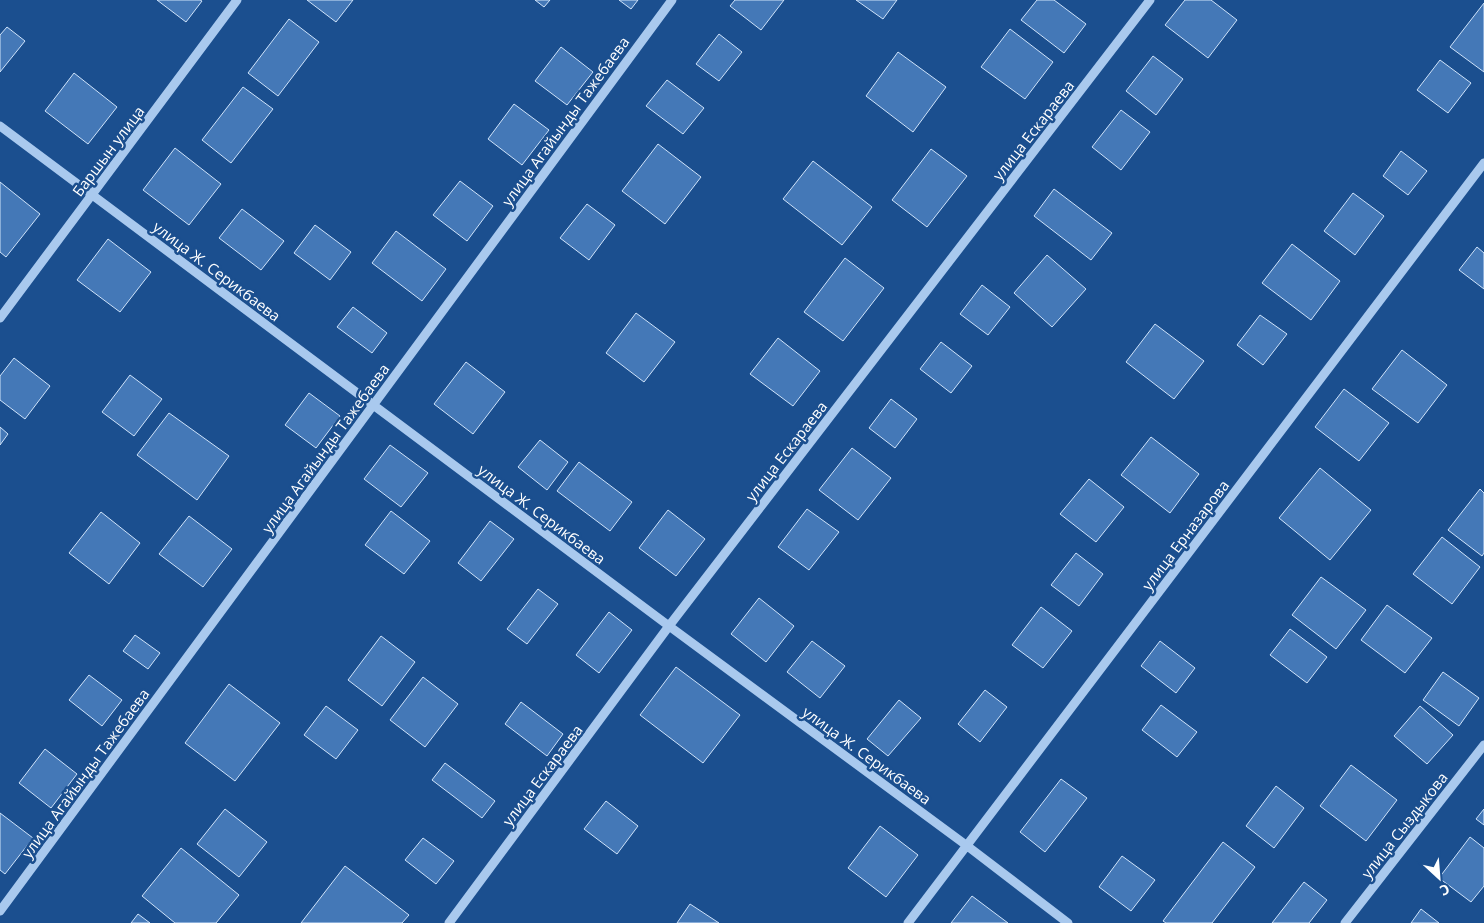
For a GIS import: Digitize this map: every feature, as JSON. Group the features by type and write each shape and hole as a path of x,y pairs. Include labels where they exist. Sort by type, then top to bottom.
{"street":[{"name":"Баршын улица","path":"0,318 237,0"},
{"name":"улица Агайынды Тажебаева","path":"0,911 672,0"},
{"name":"улица Ескараева","path":"449,923 669,626 1150,0"},
{"name":"улица Ж. Серикбаева","path":"0,126 373,406 966,845 1068,923"},
{"name":"улица Ерназарова","path":"908,923 1484,163"},
{"name":"улица Сыздыкова","path":"1346,923 1484,745"}],"building":[{"path":"157,0 200,0 202,1 186,22"},
{"path":"307,0 353,0 336,22"},
{"path":"535,0 550,0 544,7"},
{"path":"619,0 638,0 631,9"},
{"path":"735,0 784,0 761,30 730,6"},
{"path":"856,0 897,0 883,19"},
{"path":"1037,0 1054,0 1086,24 1064,53 1021,20"},
{"path":"1185,0 1211,0 1237,20 1208,58 1165,25"},
{"path":"1484,3 1484,72 1450,47"},
{"path":"289,19 319,42 278,96 248,73"},
{"path":"7,27 25,41 0,72 0,35"},
{"path":"1010,29 1053,62 1025,99 981,67"},
{"path":"719,34 742,52 719,81 696,64"},
{"path":"561,47 593,72 567,105 535,81"},
{"path":"898,52 946,87 913,132 866,96"},
{"path":"1153,56 1183,79 1156,115 1126,91"},
{"path":"1440,60 1471,83 1448,113 1417,90"},
{"path":"74,73 117,107 88,144 45,111"},
{"path":"667,80 704,108 683,134 646,106"},
{"path":"243,87 273,109 231,163 202,140"},
{"path":"514,104 549,130 522,165 488,139"},
{"path":"1121,110 1150,132 1121,170 1092,147"},
{"path":"658,144 701,177 665,224 622,191"},
{"path":"175,148 221,184 189,225 143,190"},
{"path":"931,149 967,176 927,227 892,200"},
{"path":"1401,151 1427,171 1408,195 1383,176"},
{"path":"813,161 872,207 842,245 783,199"},
{"path":"460,181 493,206 467,241 433,215"},
{"path":"0,182 40,214 6,257 0,252"},
{"path":"1054,189 1112,233 1091,260 1034,216"},
{"path":"1353,193 1384,216 1355,255 1324,231"},
{"path":"587,204 615,225 589,260 560,238"},
{"path":"242,209 284,241 261,270 219,238"},
{"path":"315,225 351,252 330,280 294,253"},
{"path":"396,231 446,269 422,301 372,263"},
{"path":"108,239 151,272 120,312 77,280"},
{"path":"1292,244 1340,281 1311,320 1262,283"},
{"path":"1477,247 1484,253 1484,289 1459,270"},
{"path":"1047,255 1086,289 1052,327 1014,293"},
{"path":"845,258 884,288 843,341 804,312"},
{"path":"982,285 1010,307 988,335 960,314"},
{"path":"353,307 387,333 372,353 337,327"},
{"path":"636,313 675,342 644,382 606,353"},
{"path":"1260,315 1287,334 1263,365 1237,345"},
{"path":"1155,324 1204,361 1174,399 1126,362"},
{"path":"778,338 820,371 793,406 750,374"},
{"path":"941,342 972,366 951,393 920,369"},
{"path":"1402,350 1447,385 1418,423 1372,389"},
{"path":"14,358 50,386 25,419 0,400 0,376"},
{"path":"466,362 505,392 473,434 434,404"},
{"path":"130,375 162,399 134,436 102,412"},
{"path":"1344,389 1389,423 1359,461 1315,427"},
{"path":"309,393 340,416 316,448 285,425"},
{"path":"891,399 917,419 895,448 869,428"},
{"path":"169,413 229,456 197,500 137,455"},
{"path":"0,427 8,434 0,445"},
{"path":"1151,437 1199,474 1170,513 1121,475"},
{"path":"540,440 568,462 547,490 518,467"},
{"path":"390,445 428,473 401,507 364,479"},
{"path":"852,448 891,478 858,520 819,490"},
{"path":"579,462 632,502 610,531 557,491"},
{"path":"1320,468 1371,510 1330,560 1279,518"},
{"path":"1089,479 1124,507 1096,542 1060,514"},
{"path":"1480,489 1484,493 1484,553 1482,556 1448,530"},
{"path":"807,509 839,532 809,570 778,547"},
{"path":"668,510 705,539 676,576 639,548"},
{"path":"391,511 430,541 404,574 365,545"},
{"path":"101,512 140,543 109,584 69,553"},
{"path":"189,516 232,549 203,587 159,554"},
{"path":"490,521 514,539 481,581 458,563"},
{"path":"1442,537 1480,567 1452,604 1413,574"},
{"path":"1076,553 1103,574 1079,606 1051,585"},
{"path":"1321,577 1366,610 1336,649 1292,615"},
{"path":"538,589 558,604 527,644 507,629"},
{"path":"759,598 794,626 766,662 731,634"},
{"path":"1387,605 1432,638 1405,673 1361,640"},
{"path":"1041,607 1072,631 1043,668 1012,645"},
{"path":"609,612 632,630 599,673 576,655"},
{"path":"1290,629 1327,657 1307,683 1270,655"},
{"path":"135,635 160,653 148,669 123,651"},
{"path":"381,636 415,662 382,706 348,680"},
{"path":"812,641 845,666 820,698 787,672"},
{"path":"1160,641 1195,668 1176,693 1141,666"},
{"path":"676,667 740,715 703,763 640,715"},
{"path":"1443,672 1479,698 1459,726 1423,700"},
{"path":"89,675 122,700 102,726 69,700"},
{"path":"423,677 458,704 425,747 390,720"},
{"path":"229,684 280,723 235,781 185,743"},
{"path":"985,690 1007,707 980,742 958,724"},
{"path":"899,700 921,718 888,756 867,739"},
{"path":"521,702 563,734 547,756 505,724"},
{"path":"1161,705 1197,732 1177,757 1142,730"},
{"path":"326,706 358,730 336,759 304,735"},
{"path":"1420,706 1453,735 1427,764 1394,736"},
{"path":"45,749 77,774 51,808 19,783"},
{"path":"445,763 495,801 482,818 432,780"},
{"path":"1351,765 1397,800 1366,841 1320,806"},
{"path":"1061,779 1087,798 1045,852 1020,832"},
{"path":"1276,786 1304,808 1274,848 1246,826"},
{"path":"606,801 638,826 617,854 584,829"},
{"path":"225,809 267,842 239,877 197,844"},
{"path":"1484,809 1484,825 1476,819"},
{"path":"0,813 33,838 5,874 0,870"},
{"path":"880,826 918,855 886,897 848,868"},
{"path":"1470,837 1484,848 1484,886 1471,902 1439,878"},
{"path":"423,838 454,861 436,884 405,860"},
{"path":"1223,842 1255,867 1212,923 1166,923 1163,921"},
{"path":"181,848 239,895 216,923 175,923 142,896"},
{"path":"1122,856 1155,880 1131,911 1099,887"},
{"path":"345,866 409,915 402,923 301,923"},
{"path":"1304,882 1327,900 1309,923 1272,923"},
{"path":"972,896 1008,923 951,923"},
{"path":"690,904 719,923 677,923"},
{"path":"1421,909 1439,923 1411,923"},
{"path":"138,914 150,923 131,923"}]}
